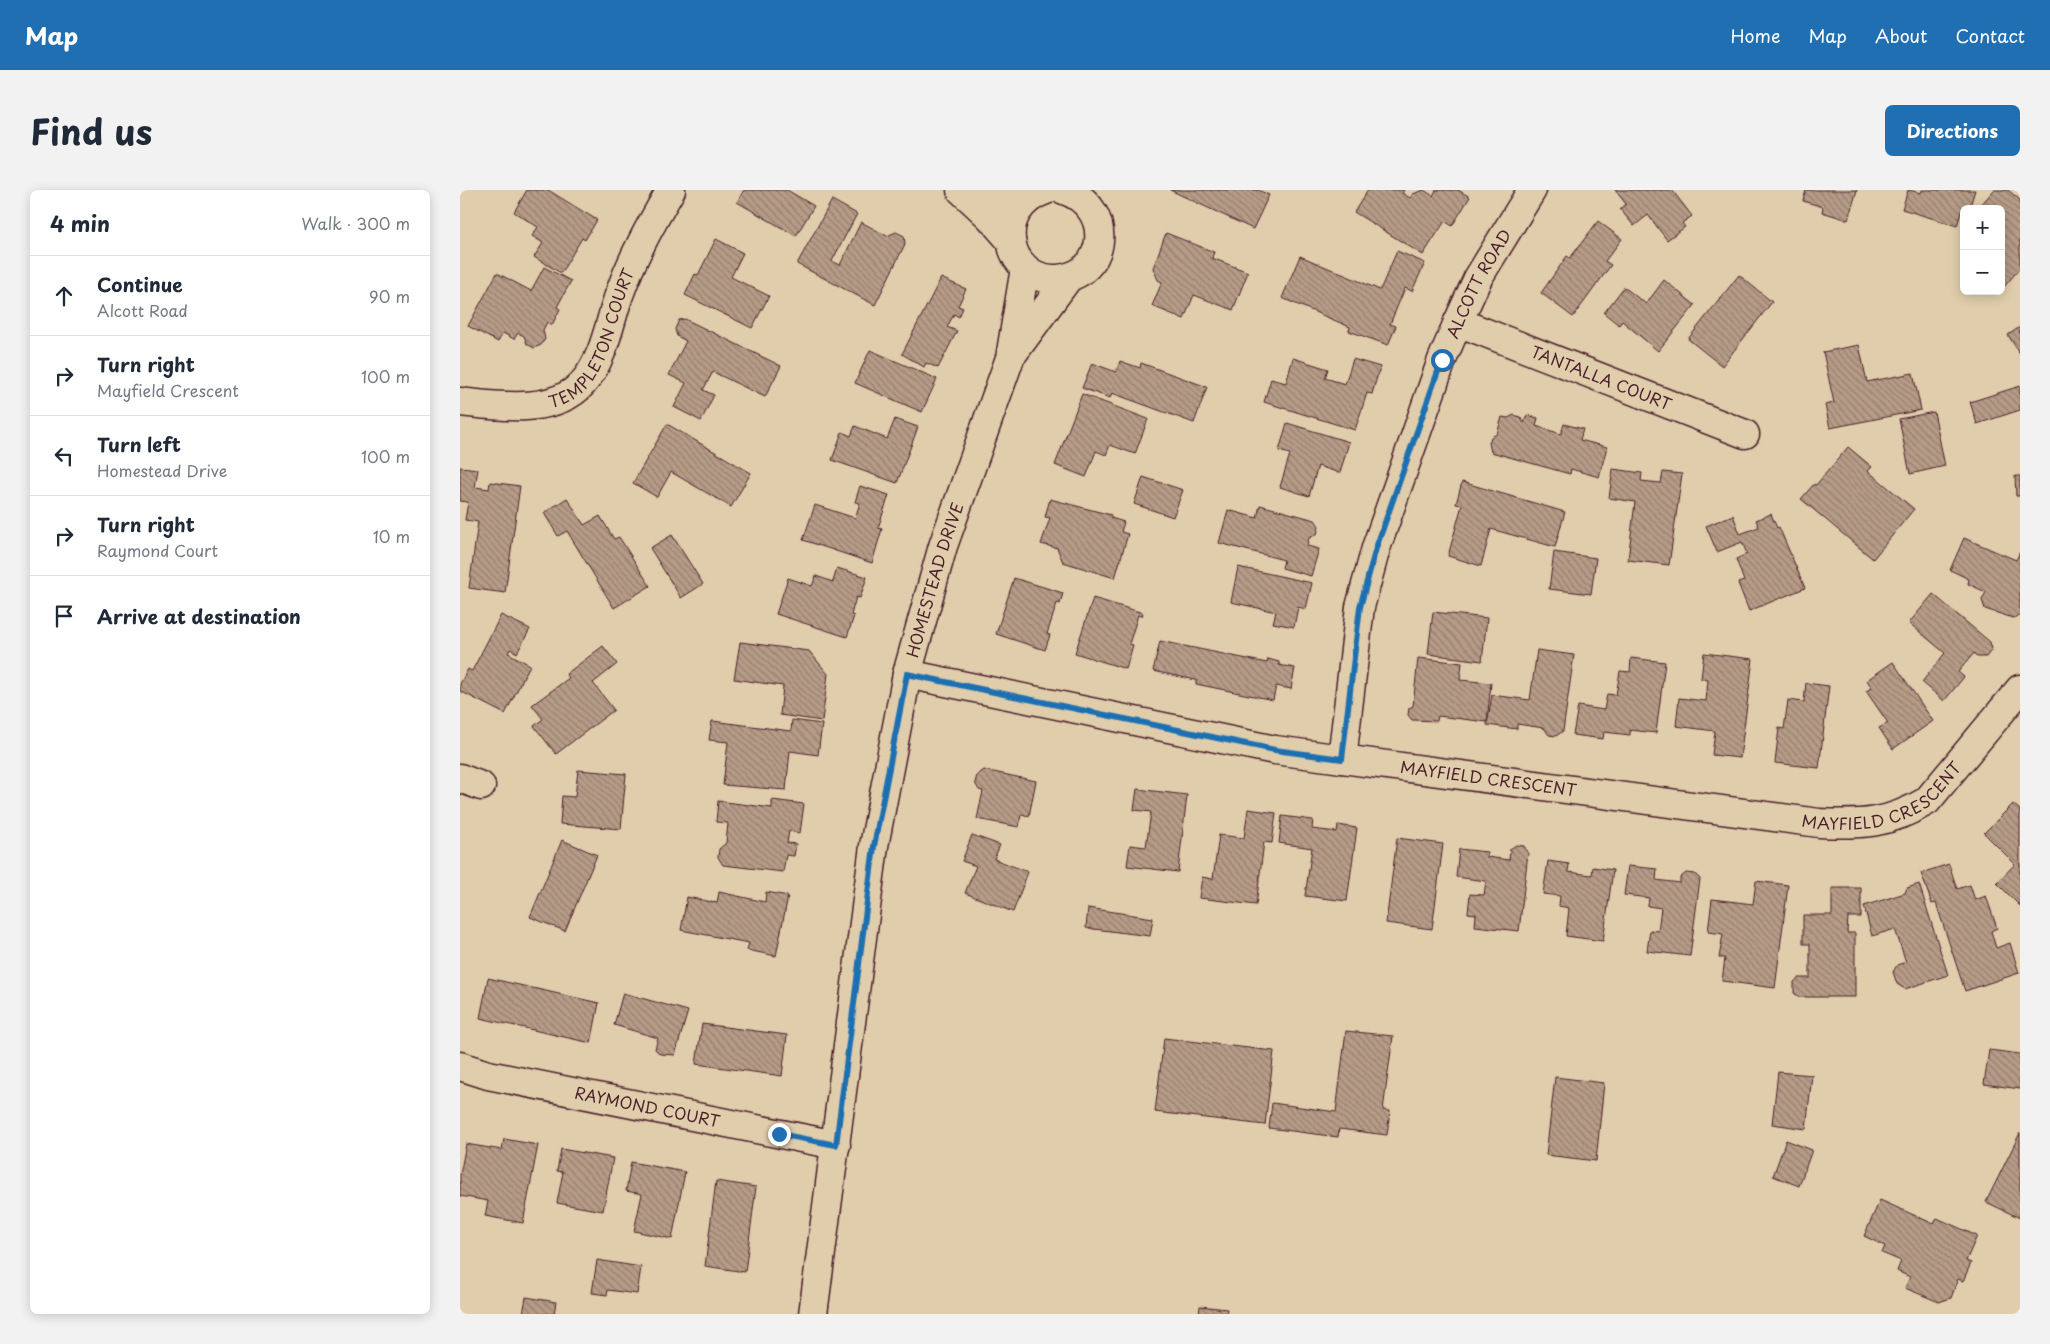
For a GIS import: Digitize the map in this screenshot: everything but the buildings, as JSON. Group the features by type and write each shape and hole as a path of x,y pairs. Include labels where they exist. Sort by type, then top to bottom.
{"street":[{"name":"TEMPLETON COURT","path":"460,402 520,406 548,402 568,395 583,383 609,332 619,296 637,252 671,190"},
{"path":"961,190 990,217 1011,241"},
{"path":"974,190 1004,196 1040,192"},
{"path":"1040,192 1023,202 1015,214 1011,227 1011,241 1016,256 1025,268 1046,278 1069,277 1081,271 1091,262 1097,250 1100,237 1096,201 1086,201 1064,190"},
{"name":"ALCOTT ROAD","path":"1342,759 1360,607 1376,548 1442,360 1458,322 1478,278 1532,190"},
{"name":"HOMESTEAD DRIVE","path":"813,1314 874,846 907,674 943,546 1010,358 1025,268"},
{"name":"HOMESTEAD DRIVE","path":"1010,358 1069,277"},
{"name":"TANTALLA COURT","path":"1458,322 1745,434"},
{"name":"MAYFIELD CRESCENT","path":"907,674 1275,750 1818,823 1853,825 1884,821 1908,813 1927,801 2020,690"},
{"name":"RAYMOND COURT","path":"460,1066 488,1075 836,1145"}],"route":[{"path":"779,1134 836,1145 855,982 874,846 907,674 1275,750 1342,759 1360,607 1376,548 1442,360"}]}
